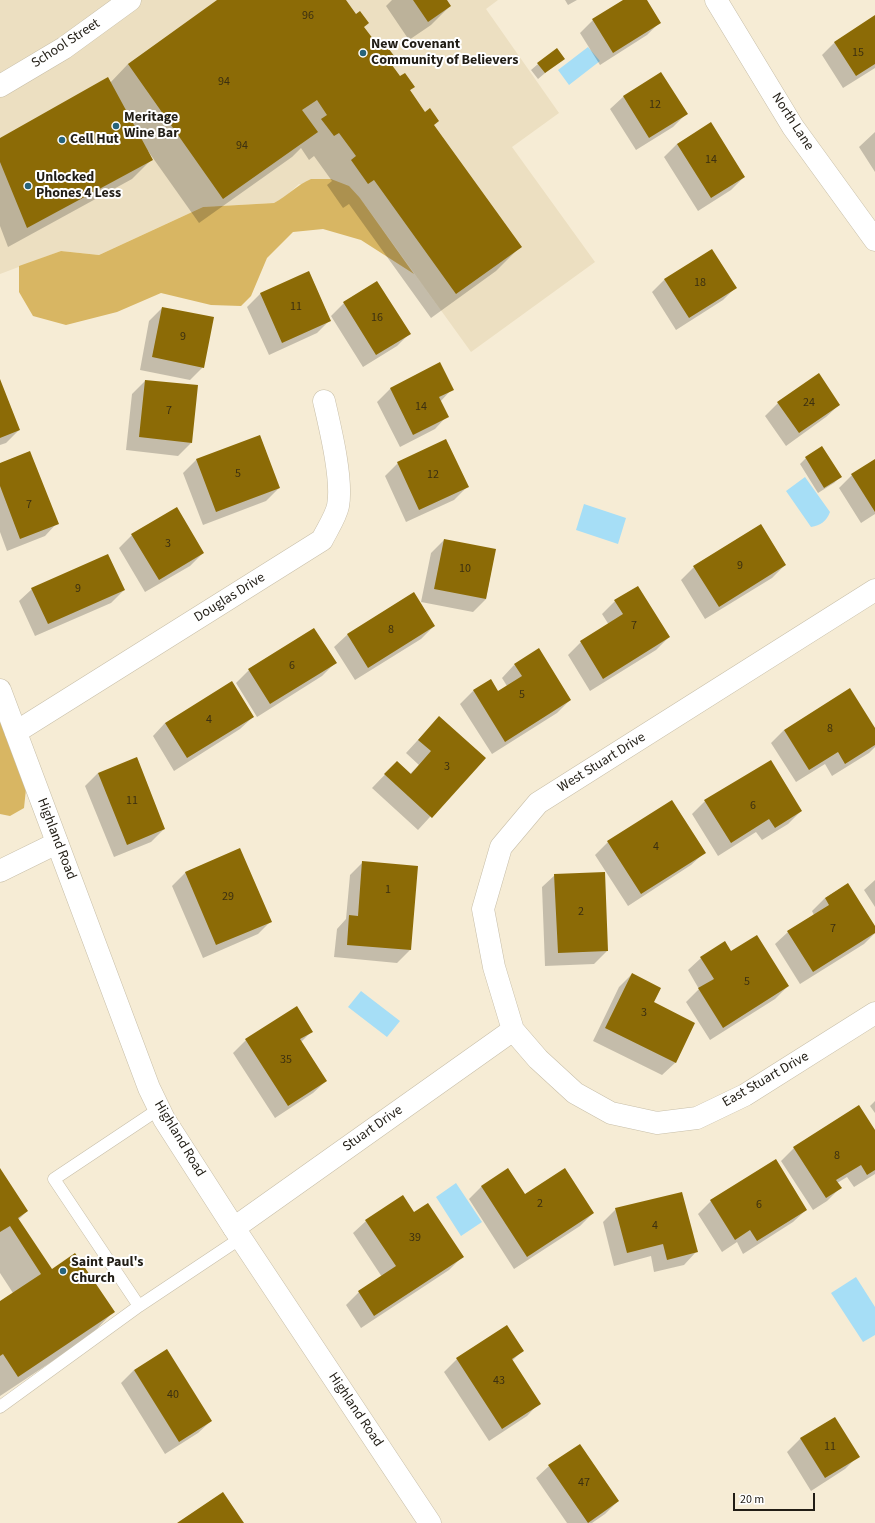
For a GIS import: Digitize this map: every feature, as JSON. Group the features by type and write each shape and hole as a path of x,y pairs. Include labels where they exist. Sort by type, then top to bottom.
{"street":[{"name":"School Street","path":"0,86 64,48 130,0"},
{"name":"North Lane","path":"716,0 793,127 875,240"},
{"name":"Douglas Drive","path":"16,732 322,540 338,506 339,482 330,425 324,401"},
{"name":"West Stuart Drive","path":"513,1030 494,967 483,909 501,847 538,803 875,590"},
{"name":"Highland Road","path":"0,690 149,1088 159,1109 237,1233 430,1523"},
{"path":"0,871 57,843"},
{"name":"East Stuart Drive","path":"513,1030 538,1059 575,1093 611,1113 657,1123 697,1118 745,1095 875,1013"},
{"name":"Stuart Drive","path":"237,1233 513,1030"}],"lane":[{"path":"138,1306 54,1179 159,1109"},
{"path":"0,1406 237,1233"}],"shaded area":[{"path":"0,0 498,0 486,9 559,113 512,147 595,262 471,352 360,198 299,184 285,197 274,203 203,207 99,255 61,251 0,274"},
{"path":"311,179 331,179 349,186 360,198 414,274 361,240 323,229 293,232 267,258 251,296 241,306 211,305 161,293 117,312 66,325 33,316 19,292 19,266 61,251 99,255 203,207 274,203 301,184"},
{"path":"0,713 26,789 24,808 10,816 0,814"}],"water":[{"path":"588,47 600,61 569,85 558,70"},
{"path":"805,477 830,512 823,522 811,527 786,491"},
{"path":"584,504 626,518 618,544 576,530"},
{"path":"361,991 400,1021 387,1037 348,1007"},
{"path":"456,1183 482,1222 461,1236 436,1197"},
{"path":"856,1277 875,1307 875,1335 863,1342 831,1293"}],"building":[{"path":"217,0 346,0 356,14 360,11 369,23 364,27 380,48 385,44 395,57 389,61 400,76 405,73 415,87 410,90 425,112 430,108 439,121 434,125 522,247 456,294 374,180 368,184 351,160 356,156 339,133 334,136 321,119 327,115 317,100 302,110 318,132 223,199 128,64"},
{"path":"413,0 447,0 451,6 428,22"},
{"path":"623,0 647,0 661,23 613,53 592,19"},
{"path":"875,15 875,64 856,76 834,42"},
{"path":"557,48 565,59 545,73 537,63"},
{"path":"661,72 688,114 649,138 623,96"},
{"path":"108,77 153,160 27,228 0,162 0,138"},
{"path":"711,122 745,177 711,198 677,144"},
{"path":"712,249 737,288 689,318 664,279"},
{"path":"309,271 331,321 282,343 260,293"},
{"path":"377,281 411,334 376,355 343,302"},
{"path":"162,307 214,317 204,368 152,357"},
{"path":"440,362 454,390 439,397 449,417 413,435 390,388"},
{"path":"819,373 840,405 799,433 777,402"},
{"path":"0,379 20,430 0,438"},
{"path":"145,380 198,385 192,443 139,437"},
{"path":"260,435 280,488 216,512 196,459"},
{"path":"446,439 469,487 419,510 397,462"},
{"path":"822,446 842,477 824,488 805,457"},
{"path":"30,451 59,524 20,539 0,486 0,463"},
{"path":"875,459 875,512 851,474"},
{"path":"177,507 204,553 159,580 131,534"},
{"path":"761,524 786,565 719,607 693,566"},
{"path":"444,539 496,549 486,599 434,589"},
{"path":"108,554 125,590 48,624 31,588"},
{"path":"638,586 670,637 603,679 580,641 623,614 614,600"},
{"path":"414,592 435,626 368,668 347,634"},
{"path":"314,628 337,663 270,704 248,669"},
{"path":"539,648 571,700 505,742 473,690 491,679 498,691 522,676 514,664"},
{"path":"232,681 254,717 187,758 165,723"},
{"path":"850,688 875,728 875,745 845,764 838,752 809,770 784,730"},
{"path":"439,716 486,758 432,818 384,774 397,761 411,774 431,751 418,740"},
{"path":"137,757 165,829 127,845 98,773"},
{"path":"771,760 802,811 775,828 769,819 731,843 704,800"},
{"path":"672,800 706,853 641,894 607,841"},
{"path":"240,848 272,922 216,945 185,872"},
{"path":"362,861 418,866 411,950 347,945 349,915 358,916"},
{"path":"605,872 608,951 558,953 554,874"},
{"path":"848,883 875,926 875,933 813,972 787,931 829,905 825,898"},
{"path":"757,935 789,986 723,1028 698,988 714,979 700,957 725,941 731,951"},
{"path":"632,973 661,988 654,1002 695,1023 676,1063 605,1028"},
{"path":"297,1006 313,1032 300,1039 327,1081 288,1106 245,1039"},
{"path":"859,1105 875,1130 875,1170 867,1175 861,1165 836,1180 842,1188 826,1198 793,1147"},
{"path":"776,1159 807,1210 757,1241 750,1230 735,1240 710,1200"},
{"name":"Saint Paul's Church","path":"0,1168 28,1211 18,1218 52,1269 75,1253 115,1312 18,1377 3,1354 0,1356 0,1301 41,1274 10,1226 0,1232"},
{"path":"508,1168 525,1194 565,1168 594,1213 527,1257 481,1186"},
{"path":"682,1192 698,1252 667,1260 663,1244 627,1253 615,1208"},
{"path":"403,1195 414,1212 428,1203 464,1257 374,1316 358,1291 396,1266 365,1220"},
{"path":"507,1325 524,1351 512,1359 541,1404 502,1429 456,1358"},
{"path":"167,1349 212,1421 179,1442 134,1370"},
{"path":"835,1417 860,1457 825,1478 800,1438"},
{"path":"580,1444 619,1501 588,1523 548,1465"},
{"path":"223,1492 244,1523 177,1523"}],"place":[{"name":"New Covenant Community of Believers","path":"363,53"},
{"name":"Meritage Wine Bar","path":"116,126"},
{"name":"Cell Hut","path":"62,140"},
{"name":"Unlocked Phones 4 Less","path":"28,186"},
{"name":"Saint Paul's Church","path":"63,1271"}]}
